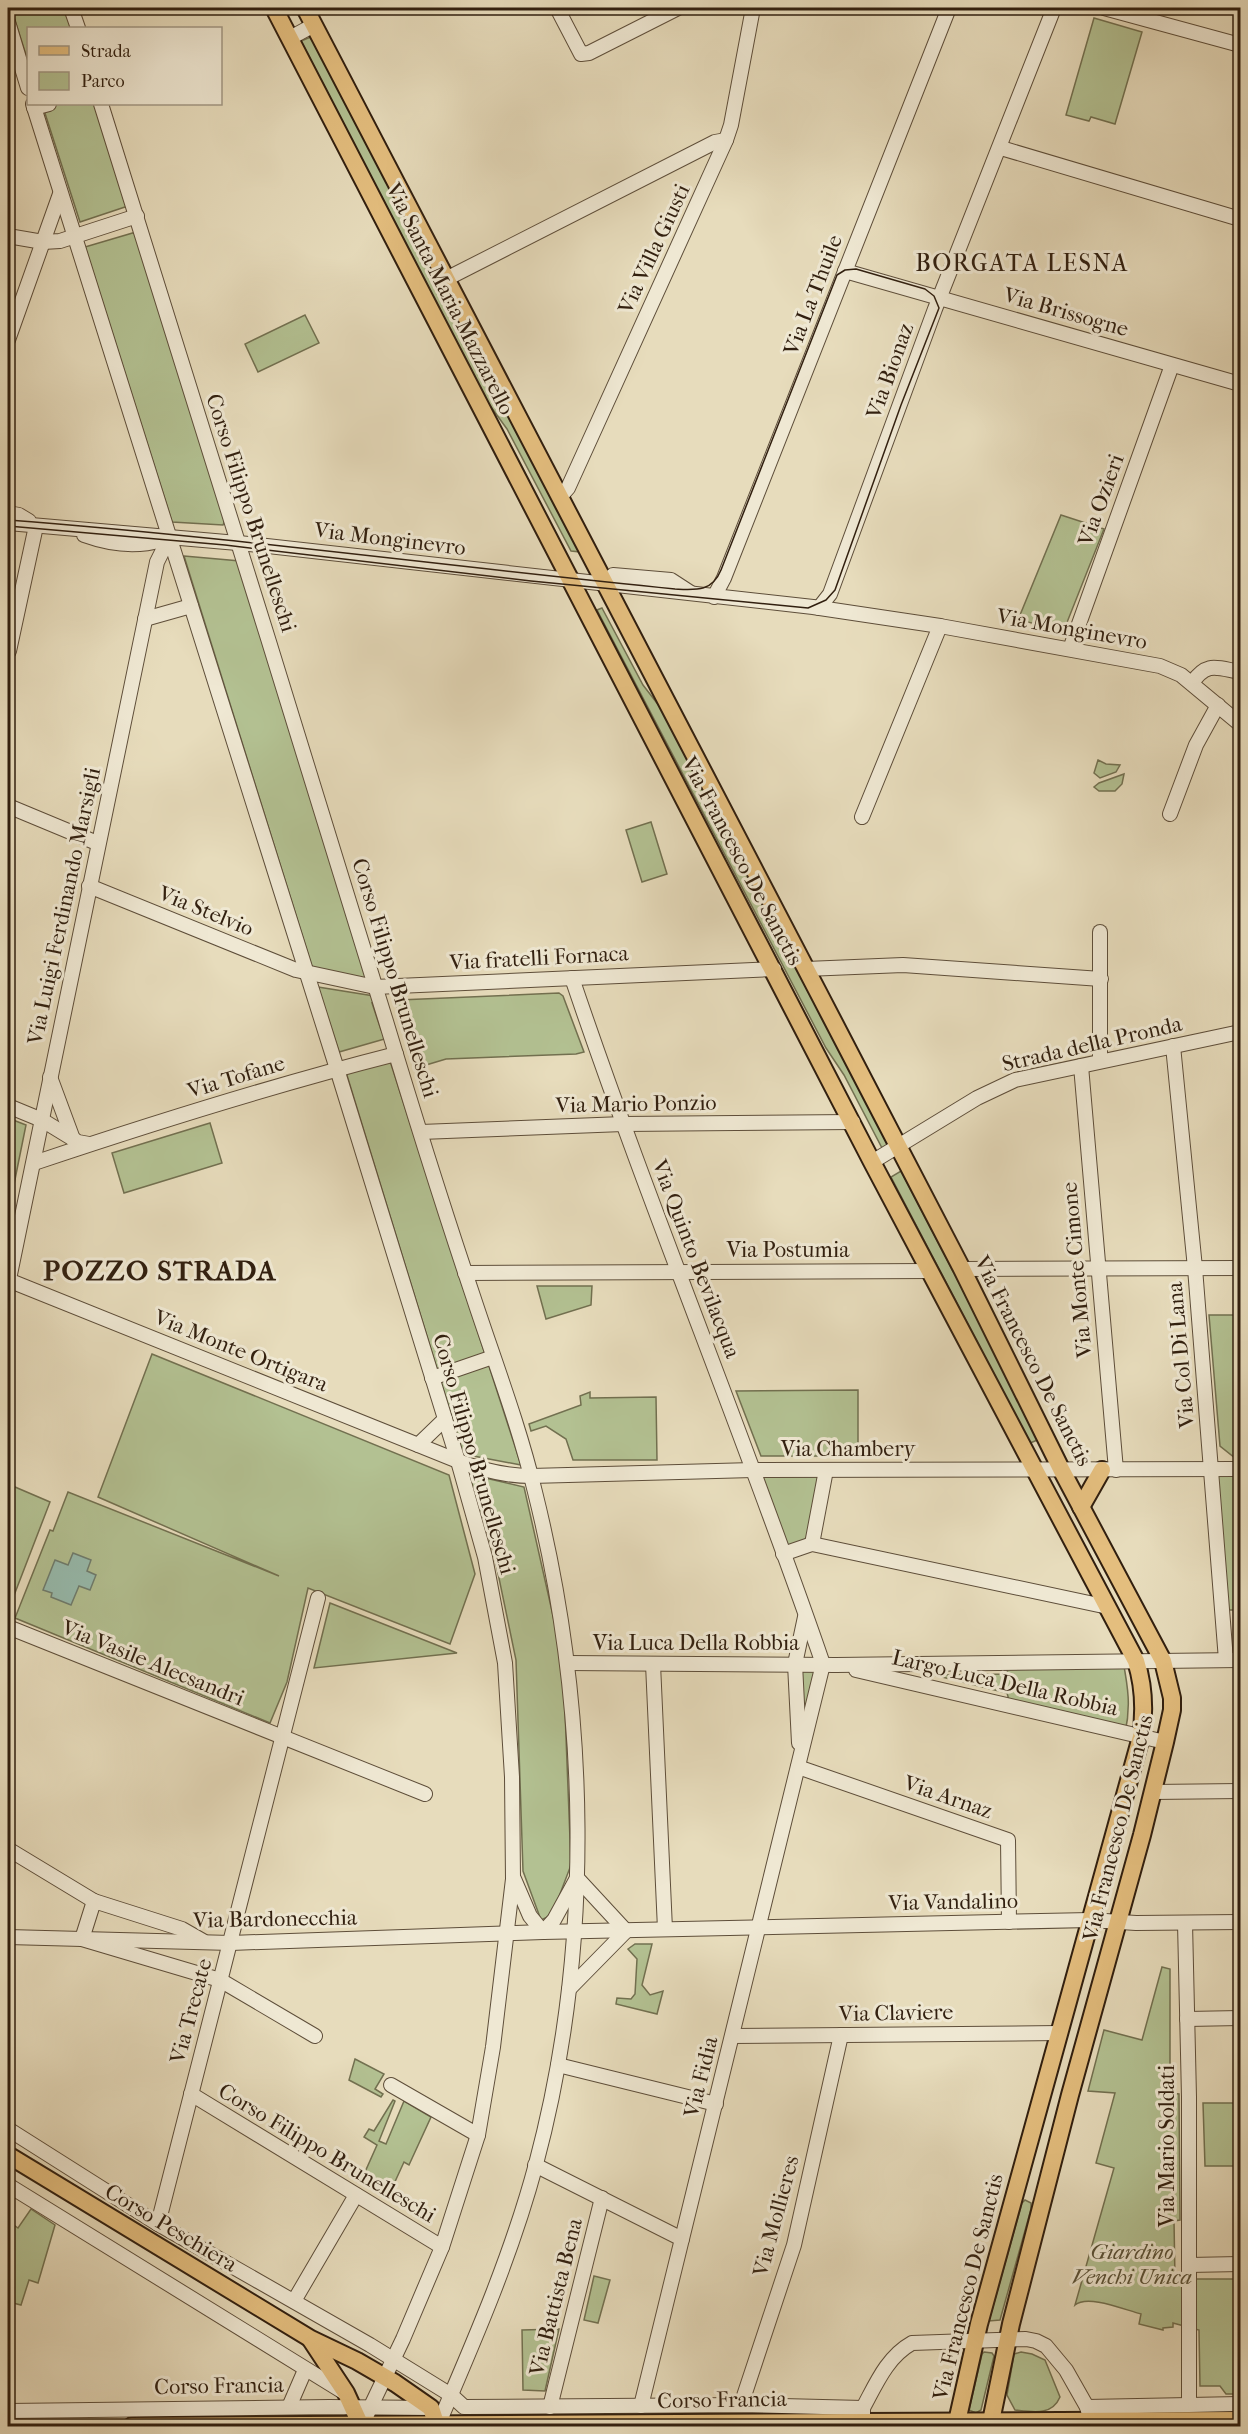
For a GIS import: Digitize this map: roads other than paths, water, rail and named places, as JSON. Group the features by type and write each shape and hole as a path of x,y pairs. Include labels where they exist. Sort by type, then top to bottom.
{"main road":[{"name":"Via Santa Maria Mazzarello","path":"274,8 571,581"},
{"name":"Via Santa Maria Mazzarello","path":"305,8 605,584"},
{"name":"Via Francesco De Sanctis","path":"571,581 872,1162 1108,1607 1141,1675 1144,1702 1141,1737 975,2340 956,2424"},
{"name":"Via Francesco De Sanctis","path":"605,584 962,1269 1062,1470 1162,1660 1172,1698 1172,1710 1153,1792 1043,2201 1008,2340 990,2424"},
{"path":"1081,1507 1109,1470"},
{"name":"Corso Peschiera","path":"8,2155 311,2339 385,2377 431,2408"},
{"path":"1015,2193 1043,2201"},
{"name":"Corso Peschiera","path":"311,2339 350,2400 362,2426"},
{"path":"431,2408 438,2426"},
{"name":"Corso Francia","path":"132,2427 438,2426 864,2419 956,2424 1091,2419 1240,2420"}],"street":[{"path":"71,8 78,27"},
{"path":"557,8 582,54 589,53 678,8"},
{"name":"Via Villa Giusti","path":"560,497 568,488 726,140 731,125 753,8"},
{"name":"Via La Thuile","path":"714,597 724,578 949,8"},
{"name":"Via Bionaz","path":"819,608 830,594 940,298 1054,8"},
{"path":"1104,8 1240,45"},
{"path":"8,22 27,85"},
{"path":"290,38 314,25"},
{"name":"Corso Filippo Brunelleschi","path":"101,105 302,744 375,987 531,1476 568,1663 575,1749 577,1878 569,1989 558,2066 536,2165 487,2312 438,2426"},
{"name":"Corso Filippo Brunelleschi","path":"33,106 337,1069 458,1461 485,1557 505,1663 512,1777 513,1879 493,2047 478,2135 442,2247 394,2359 362,2426"},
{"name":"Via Santa Maria Mazzarello","path":"446,279 715,141 726,140"},
{"path":"1000,148 1240,219"},
{"path":"8,340 60,194"},
{"path":"8,236 43,242 60,241 136,216"},
{"name":"Via Brissogne","path":"845,271 1240,384"},
{"name":"Via Ozieri","path":"1070,649 1172,365"},
{"name":"Via Monginevro","path":"8,513 19,515 36,526"},
{"name":"Via Monginevro","path":"8,523 238,543 605,584 613,575 671,580 694,594 734,606 802,612 819,608"},
{"path":"9,651 36,526"},
{"name":"Via Luigi Ferdinando Marsigli","path":"8,1281 157,562 169,538"},
{"name":"Via Monginevro","path":"694,594 819,608 940,626 1160,666 1181,675 1240,724"},
{"path":"145,619 190,606"},
{"path":"862,817 940,626"},
{"path":"1192,683 1204,669 1240,672"},
{"path":"1170,814 1196,745 1218,705"},
{"path":"8,806 97,843"},
{"name":"Via Stelvio","path":"89,886 307,974"},
{"path":"1100,932 1100,1061"},
{"name":"Via Francesco De Sanctis","path":"806,969 903,965 1101,979"},
{"name":"Via fratelli Fornaca","path":"307,974 375,987 774,969"},
{"name":"Via Quinto Bevilacqua","path":"572,978 623,1124 806,1616 830,1665"},
{"name":"Strada della Pronda","path":"897,1147 977,1098 1015,1080 1240,1032"},
{"name":"Via Col Di Lana","path":"1173,1046 1212,1469 1233,1660"},
{"name":"Via Tofane","path":"34,1163 89,1144 337,1069 396,1054"},
{"name":"Via Monte Cimone","path":"1081,1066 1097,1268 1109,1470"},
{"path":"50,1077 74,1140"},
{"path":"8,1106 42,1120 74,1140 89,1144"},
{"name":"Via Mario Ponzio","path":"421,1132 623,1124 852,1122"},
{"path":"872,1162 897,1147"},
{"path":"962,1269 1240,1268"},
{"name":"Via Postumia","path":"465,1273 930,1270"},
{"name":"Via Monte Ortigara","path":"8,1281 458,1461"},
{"path":"432,1378 493,1357"},
{"path":"418,1445 445,1419"},
{"name":"Via Chambery","path":"458,1461 487,1471 531,1476 753,1470 1240,1469"},
{"path":"812,1544 826,1470"},
{"path":"783,1554 812,1544 1108,1607"},
{"name":"Via Trecate","path":"158,2224 318,1598"},
{"path":"795,1664 806,1616"},
{"name":"Via Vasile Alecsandri","path":"8,1627 283,1739"},
{"name":"Largo Luca Della Robbia","path":"830,1665 1233,1660"},
{"name":"Via Luca Della Robbia","path":"568,1663 830,1665"},
{"path":"653,1664 666,1929"},
{"name":"Via Fidia","path":"795,1664 799,1762"},
{"name":"Largo Luca Della Robbia","path":"830,1665 1165,1742"},
{"name":"Via Fidia","path":"641,2406 799,1762 830,1665"},
{"path":"283,1739 425,1794"},
{"name":"Via Arnaz","path":"799,1762 1008,1840 1009,1922"},
{"path":"1153,1792 1240,1791"},
{"path":"8,1849 94,1901 182,1929 205,1942"},
{"path":"569,1989 626,1931 577,1878"},
{"name":"Corso Filippo Brunelleschi","path":"513,1879 530,1916 543,1932 554,1920 577,1878"},
{"path":"94,1901 82,1939 220,1980 315,2036"},
{"name":"Via Vandalino","path":"543,1932 1090,1920 1240,1922"},
{"name":"Via Mario Soldati","path":"1185,1923 1189,2404"},
{"name":"Via Bardonecchia","path":"8,1937 231,1943 543,1932"},
{"path":"1187,2019 1240,2018"},
{"name":"Via Claviere","path":"733,2036 1059,2033"},
{"name":"Via Mollieres","path":"741,2405 794,2245 842,2035"},
{"path":"558,2066 716,2104"},
{"path":"391,2085 478,2135"},
{"name":"Corso Filippo Brunelleschi","path":"191,2094 442,2247"},
{"name":"Corso Peschiera","path":"8,2128 158,2224 394,2359 451,2395 464,2407 479,2408"},
{"name":"Via Battista Bena","path":"536,2165 682,2239"},
{"path":"8,2185 350,2400"},
{"path":"294,2301 356,2195"},
{"name":"Via Battista Bena","path":"550,2407 602,2198"},
{"path":"1189,2265 1240,2264"},
{"path":"864,2419 891,2359 912,2343 1026,2338 1046,2346 1066,2370 1091,2419"},
{"path":"289,2407 305,2370"},
{"name":"Corso Francia","path":"8,2411 289,2407 350,2400 371,2407 431,2408"},
{"name":"Corso Francia","path":"1091,2419 1189,2404 1240,2404"},
{"name":"Corso Francia","path":"479,2408 741,2405 864,2419"}],"water":[{"path":"73,1553 91,1560 87,1571 96,1575 90,1590 79,1586 71,1605 51,1597 52,1593 43,1590 55,1560 68,1565"}],"tram line":[{"path":"8,520 175,535 675,589 702,588 713,582 721,570 837,275 845,270 856,269 925,289 934,296 939,308 901,405 835,590 826,600 808,608 531,581 225,545 8,526"}],"district":[{"name":"BORGATA LESNA","path":"1022,263"},
{"name":"POZZO STRADA","path":"160,1270"}],"park label":[{"name":"Giardino Venchi Unica","path":"1132,2264"}]}
